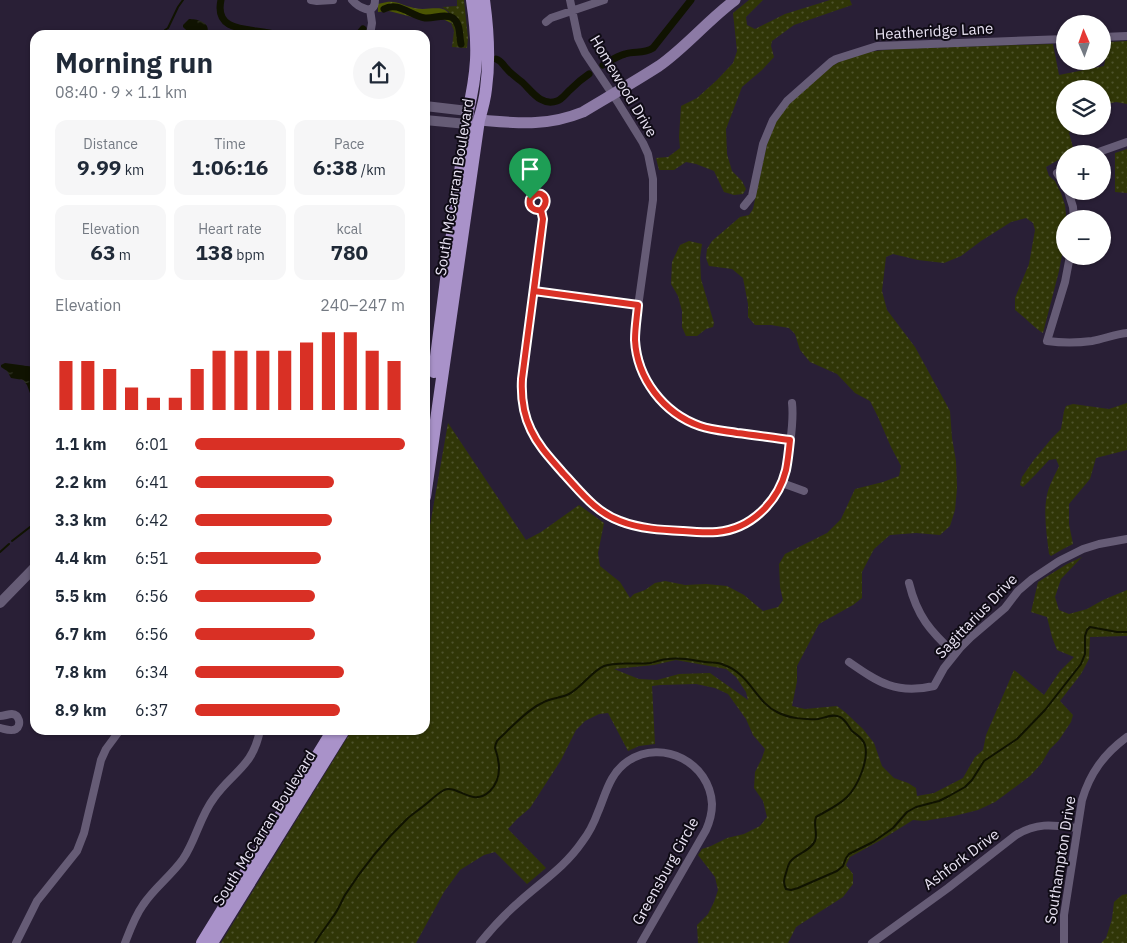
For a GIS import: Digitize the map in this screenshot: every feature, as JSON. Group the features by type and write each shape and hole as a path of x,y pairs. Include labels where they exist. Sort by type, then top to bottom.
{"main road":[{"name":"South McCarran Boulevard","path":"430,396 467,118 474,81 476,59 472,0"},
{"name":"South McCarran Boulevard","path":"430,462 479,120 488,75 487,21 484,0"},
{"path":"467,118 478,116 479,120 527,123 557,121 582,112 659,66 735,0"},
{"name":"South McCarran Boulevard","path":"202,943 331,735"},
{"name":"South McCarran Boulevard","path":"212,943 341,735"}],"street":[{"path":"311,0 333,0"},
{"path":"352,0 366,9 370,9 375,5 375,0"},
{"name":"Homewood Drive","path":"570,0 576,30 585,53 642,143 651,166 653,200 635,328 635,340 640,366 652,389 667,407 688,421 712,429 790,440"},
{"path":"546,22 551,18 604,0"},
{"path":"370,9 371,30"},
{"path":"1111,37 1127,36"},
{"name":"Heatheridge Lane","path":"744,206 752,196 763,144 773,120 788,101 836,59 877,46 1056,39"},
{"path":"430,107 467,118"},
{"path":"430,120 467,118"},
{"path":"1111,148 1127,142"},
{"path":"541,210 543,219 522,379 522,398 531,430 544,452 596,508 618,521 642,528 708,533 730,530 742,525 760,514 768,506 782,483 786,470 793,422 792,403"},
{"path":"1068,265 1047,341 1078,342 1127,333"},
{"path":"534,291 638,305"},
{"path":"782,483 804,491"},
{"name":"Sagittarius Drive","path":"848,662 874,679 892,687 914,689 934,686 944,668 955,654 971,637 1005,608 1018,591 1032,579 1059,561 1083,549 1127,539"},
{"path":"0,603 30,572"},
{"path":"909,583 922,617 938,638 955,654"},
{"path":"0,716 14,714 18,717 19,722 15,730 0,728"},
{"path":"16,943 37,901 81,843 101,760 116,735"},
{"path":"125,943 144,903 167,879 184,857 206,810 220,789 244,766 256,748 259,735"},
{"name":"Southampton Drive","path":"1064,943 1064,915 1082,800 1091,776 1105,756 1127,737"},
{"name":"Greensburg Circle","path":"480,943 503,916 558,870 574,854 591,828 611,779 622,766 629,760 644,754 663,752 682,758 698,769 710,793 712,812 706,830 641,943"},
{"name":"Ashfork Drive","path":"872,943 1024,830 1041,825 1077,828"}],"green space":[{"path":"457,0 464,0 468,38 467,48 452,47 454,31 451,15 442,7 457,6"},
{"path":"749,0 763,0 746,17 747,25 755,29 785,14 830,0 850,0 852,5 794,25 772,41 771,46 774,57 742,87 726,129 727,154 732,171 742,181 746,189 743,194 734,195 724,192 714,171 686,162 674,170 659,170 656,158 668,157 680,148 681,106 697,98 733,63 737,51 733,13"},
{"path":"395,2 420,9 443,9 450,16 451,23 443,19 424,20 389,11 378,12 378,4"},
{"path":"1127,41 1127,104 1111,103 1111,80 1056,80 1056,135 1070,135 1072,145 1056,145 1056,161 1046,167 1049,176 1056,183 1056,200 1063,200 1066,210 1056,210 1056,265 1060,265 1043,333 1015,310 1015,298 1029,264 1035,230 1033,223 1026,218 1011,222 961,256 944,263 918,260 893,254 886,257 882,291 887,310 915,347 950,411 956,461 957,488 955,510 950,526 940,535 916,533 890,535 874,549 862,572 862,598 819,624 797,666 797,681 792,706 805,709 837,706 863,729 874,743 882,766 894,778 916,788 917,796 934,793 963,778 975,757 983,750 986,735 1014,670 1044,695 1060,671 1074,657 1057,650 1047,617 1031,612 1038,582 1082,557 1061,579 1055,597 1059,610 1069,614 1087,609 1127,590 1127,636 1090,637 1089,659 1081,674 1060,701 1073,715 1071,722 1041,764 1030,776 995,802 978,810 924,821 913,820 850,857 846,865 853,874 853,884 843,897 796,927 788,943 698,943 697,925 708,914 718,890 715,877 698,855 702,849 727,838 744,834 760,826 767,817 763,801 754,788 755,772 765,749 753,735 746,719 728,694 715,688 696,684 652,686 655,744 639,746 628,751 608,713 599,714 585,721 576,730 561,760 530,808 508,829 546,868 527,884 495,852 484,855 460,870 444,892 416,943 221,943 349,735 430,735 430,526 448,423 526,540 541,532 579,505 604,523 598,553 600,566 620,582 630,598 655,583 665,581 685,585 727,586 744,595 763,611 778,607 783,600 780,587 779,564 785,554 827,533 841,519 855,489 899,476 901,466 870,401 855,393 837,374 810,362 800,350 795,334 789,328 755,325 748,317 748,304 743,278 732,269 709,266 706,258 707,249 712,241 740,217 749,215 753,209 767,144 777,119 787,106 830,67 843,60 865,53 894,49 1053,44 1056,70 1058,70 1059,75 1084,70 1111,70 1111,42","holes":["676,660 726,669 736,677 746,692 748,700 710,673 679,674 657,680 639,679 614,669 654,665"]},
{"path":"1127,149 1127,193 1115,192 1115,153"},
{"path":"689,241 702,244 700,258 701,279 714,323 713,327 706,329 697,336 686,336 682,327 682,311 678,296 671,284 672,262 680,245"},
{"path":"1127,403 1127,450 1096,458 1090,479 1069,504 1069,524 1073,544 1051,556 1049,554 1046,532 1046,502 1049,488 1059,466 1056,459 1049,460 1023,487 1020,485 1022,477 1033,461 1061,429 1066,406 1073,404 1109,409"},
{"path":"1127,894 1127,943 1101,943 1106,938 1112,919 1114,902 1122,895"}],"water":[{"path":"189,19 196,20 204,22 208,30 186,30 183,25"},
{"path":"5,363 30,366 30,393 23,380 11,378 1,365"}],"waterway":[{"path":"165,30 168,28 183,0"},
{"path":"221,0 220,12 223,20 238,28 250,30"},
{"path":"603,65 622,55 653,48 691,0"},
{"path":"384,9 389,7 399,8 425,18 446,16 453,18 459,27 461,44"},
{"path":"496,59 537,97 546,102 559,100 589,74"},
{"path":"12,541 30,527"},
{"path":"0,552 9,544"},
{"path":"315,943 359,874 382,845 408,818 444,790 455,790 471,797 483,796 490,791 497,781 499,770 495,748 498,740 534,708 547,701 569,694 604,666 650,663 678,658 719,663 740,674 764,702 777,712 791,717 808,719 837,716 844,720 861,739 866,751 859,780 843,800 816,817 816,835 813,845 793,859 788,866 784,883 786,889 791,890 837,871 843,866 849,854 873,842 893,828 907,812 916,807 939,801 965,787 972,780 984,761 1017,739 1045,710 1081,664 1085,654 1085,636 1090,627 1127,632"}],"route":[{"path":"530,199 531,196 538,193 544,196 546,200 544,208 541,210 543,219 534,291 638,305 635,340 640,366 652,389 667,407 688,421 700,426 790,440 786,470 780,487 768,506 760,514 730,530 708,533 642,528 631,525 618,521 596,508 544,452 537,442 526,417 522,391 522,379 543,219 541,210 531,207 530,199"}]}
